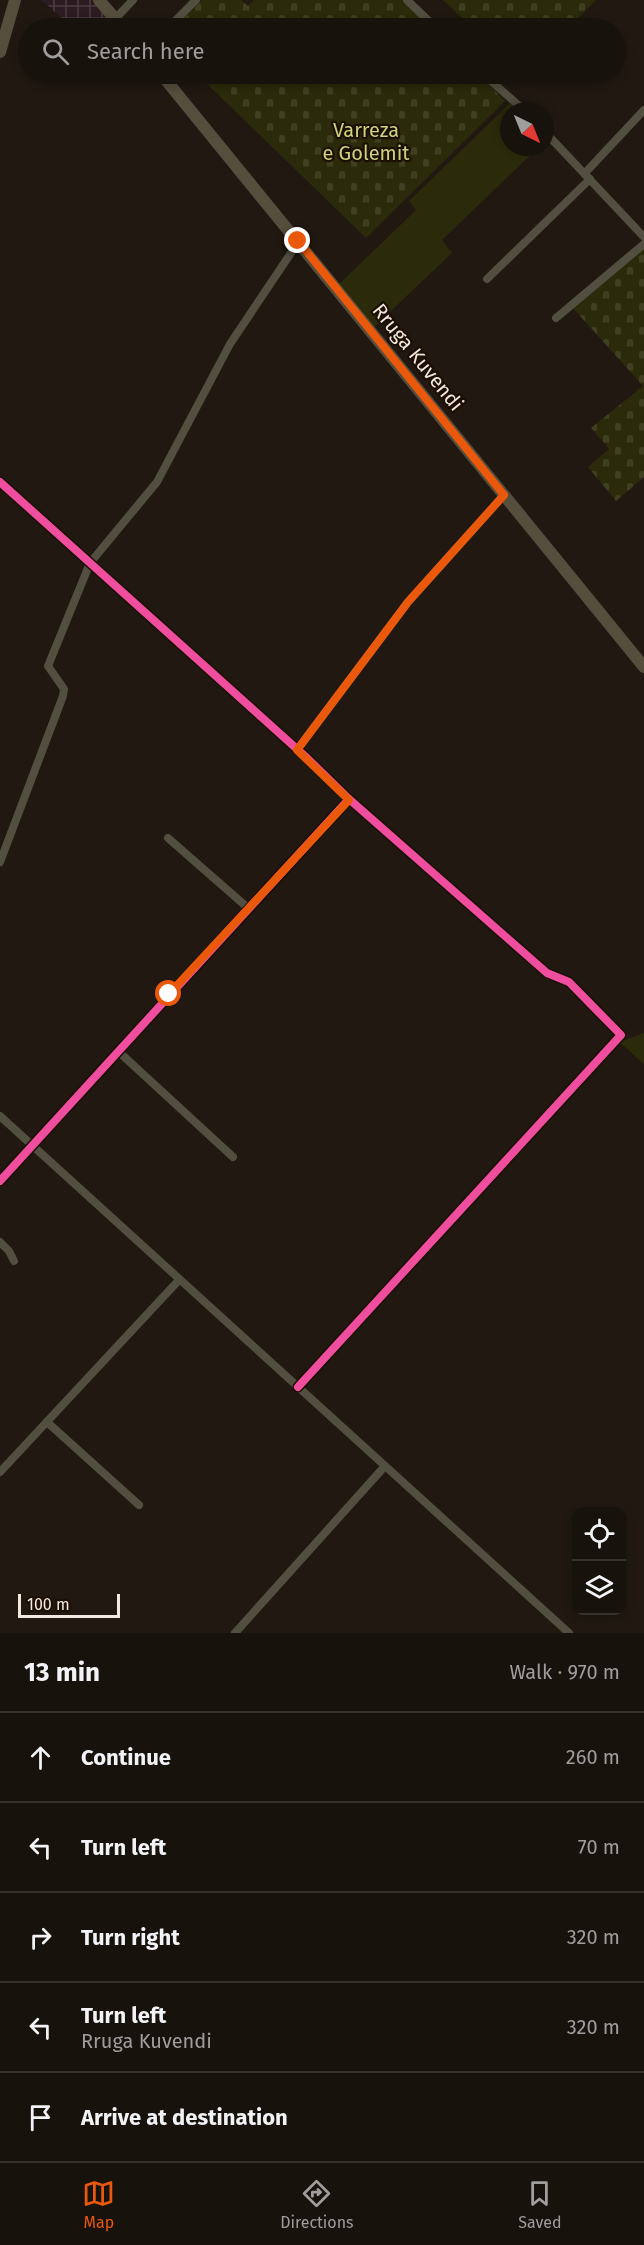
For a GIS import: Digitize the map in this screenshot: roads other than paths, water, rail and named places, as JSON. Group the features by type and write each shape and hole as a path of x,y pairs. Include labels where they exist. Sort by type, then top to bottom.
{"street":[{"path":"0,52 15,0"},
{"path":"99,0 114,18"},
{"path":"123,18 134,0"},
{"path":"178,18 196,0"},
{"path":"407,0 426,18"},
{"name":"Rruga Kuvendi","path":"169,84 644,667"},
{"path":"494,84 515,102"},
{"path":"487,279 588,176 644,110"},
{"path":"554,141 644,237"},
{"path":"0,862 63,696 64,689 48,666 90,564 157,482 230,344 298,241"},
{"path":"556,318 644,244"},
{"path":"0,482 297,750 349,800 548,974 569,982 621,1035 298,1387"},
{"path":"297,750 408,602 504,495"},
{"path":"0,1181 349,800"},
{"path":"168,838 248,908"},
{"path":"118,1052 233,1157"},
{"path":"0,1116 569,1633"},
{"path":"0,1242 9,1251 14,1261"},
{"path":"0,1472 179,1280"},
{"path":"47,1422 139,1505"},
{"path":"235,1633 385,1466"}],"park label":[{"name":"Varreza e Golemit","path":"366,142"}]}
